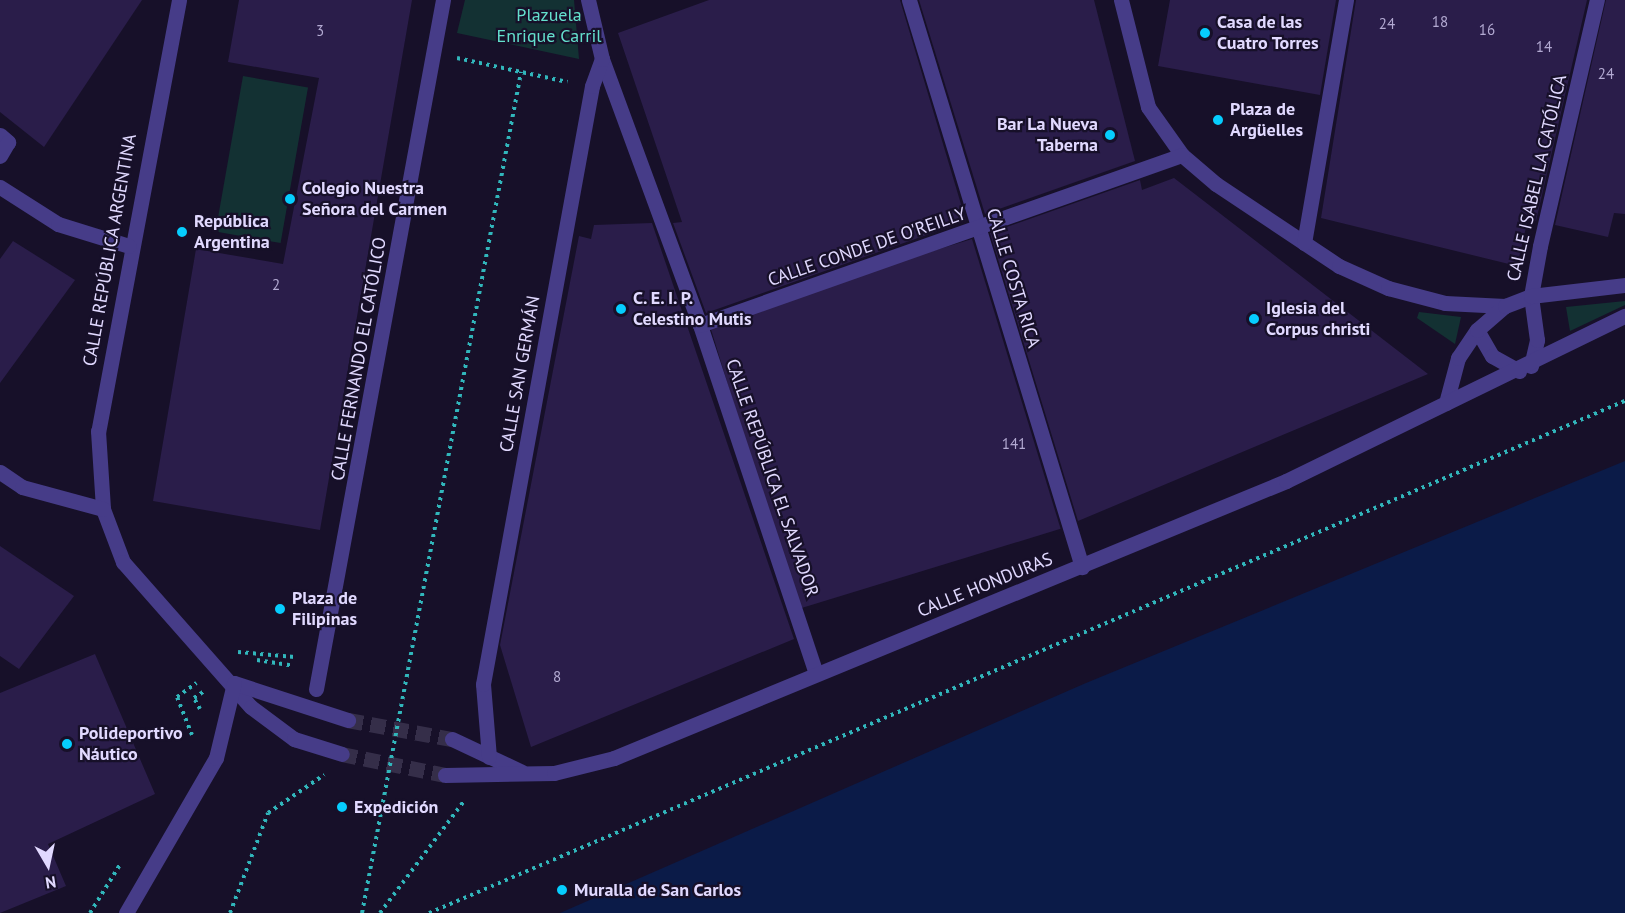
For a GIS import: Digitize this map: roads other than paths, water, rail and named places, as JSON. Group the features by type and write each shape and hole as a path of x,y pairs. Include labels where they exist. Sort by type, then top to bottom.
{"street":[{"name":"CALLE REPÚBLICA ARGENTINA","path":"103,509 98,431 129,246 178,0"},
{"name":"CALLE FERNANDO EL CATÓLICO","path":"316,689 443,0"},
{"path":"588,0 602,59"},
{"name":"CALLE COSTA RICA","path":"909,0 1083,567"},
{"path":"1121,0 1148,107 1182,155 1304,243 1388,288 1445,303 1505,306"},
{"path":"1304,243 1346,0"},
{"name":"CALLE ISABEL LA CATÓLICA","path":"1525,368 1537,340 1531,296 1597,0"},
{"name":"CALLE REPÚBLICA EL SALVADOR","path":"602,59 700,325 816,673"},
{"name":"CALLE SAN GERMÁN","path":"489,757 483,684 590,98 602,59"},
{"path":"0,135 8,142 0,156"},
{"name":"CALLE CONDE DE O'REILLY","path":"700,325 978,230 1182,155"},
{"path":"0,187 58,224 129,246"},
{"path":"1446,404 1458,358 1478,330 1505,306 1531,296 1625,285"},
{"name":"CALLE HONDURAS","path":"528,774 582,768 614,758 816,673 1083,567 1286,481 1525,368 1625,316"},
{"path":"1478,330 1492,356 1525,368"},
{"path":"0,472 22,487 103,509 123,562 271,726 342,754"},
{"path":"234,683 348,720"},
{"path":"126,913 216,758 234,683"},
{"path":"452,739 528,774"},
{"path":"444,775 528,774"}],"water":[{"path":"1625,461 1625,913 560,913 1086,683"}],"tunnel":[{"path":"348,720 452,739"},
{"path":"342,754 445,775"}],"place":[{"name":"Casa de las Cuatro Torres","path":"1205,33"},
{"name":"Plaza de Argüelles","path":"1218,120"},
{"name":"Bar La Nueva Taberna","path":"1110,135"},
{"name":"Colegio Nuestra Señora del Carmen","path":"290,199"},
{"name":"República Argentina","path":"182,232"},
{"name":"C. E. I. P. Celestino Mutis","path":"621,309"},
{"name":"Iglesia del Corpus christi","path":"1254,319"},
{"name":"Plaza de Filipinas","path":"280,609"},
{"name":"Polideportivo Náutico","path":"67,744"},
{"name":"Expedición","path":"342,807"},
{"name":"Muralla de San Carlos","path":"562,890"}],"park label":[{"name":"Plazuela Enrique Carril","path":"549,26"}]}
